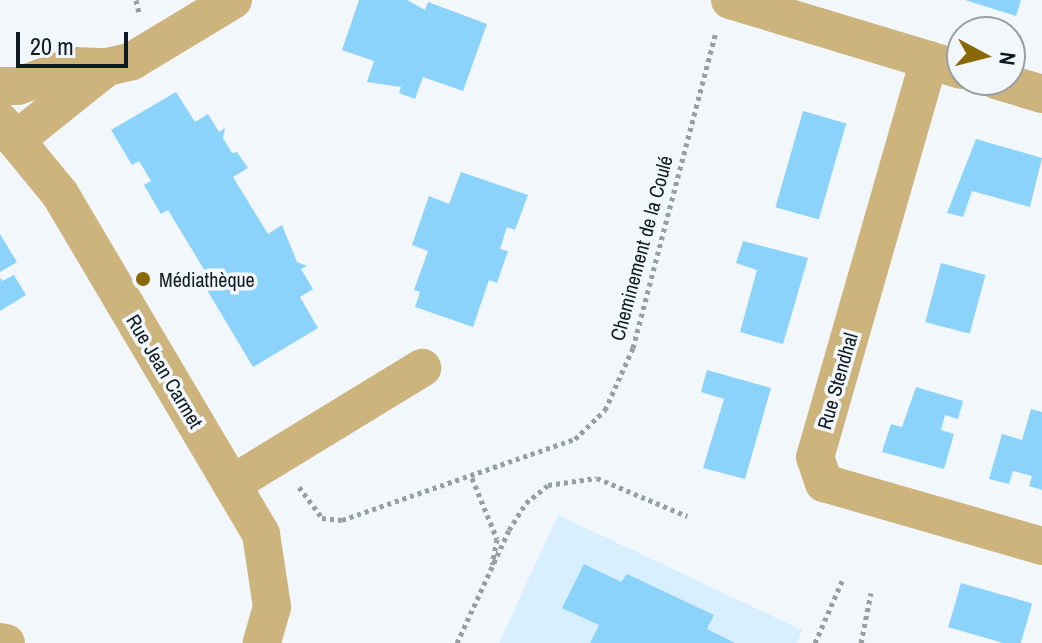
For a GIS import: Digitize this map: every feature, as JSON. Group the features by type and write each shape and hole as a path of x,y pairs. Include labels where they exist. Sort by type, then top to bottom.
{"street":[{"path":"8,130 107,67 167,44 233,0"},
{"name":"Rue Stendhal","path":"723,14 945,65 815,457 824,483 1042,546"},
{"path":"0,86 18,86 73,66 107,67"},
{"name":"Rue Jean Carmet","path":"8,130 60,194 261,534 272,607 262,643"},
{"path":"232,484 278,459 422,368"},
{"path":"0,642 6,643"}],"path":[{"name":"Cheminement de la Coulé","path":"278,459 322,518 342,520 472,478 575,439 605,410 633,348 723,14"},
{"path":"472,478 497,539 490,578"},
{"path":"457,643 490,578 509,530 526,503 548,485 597,478 687,516"},
{"path":"815,643 842,581"},
{"path":"861,643 871,593"}],"shaded area":[{"path":"558,515 802,630 797,643 499,643"}],"building":[{"path":"359,0 407,0 425,10 428,2 487,24 463,91 423,77 415,99 399,93 401,87 367,82 374,61 342,50"},
{"path":"965,0 1021,0 1016,16"},
{"path":"176,92 195,122 208,114 219,132 225,128 223,138 232,153 237,152 248,168 233,177 268,234 282,225 297,262 307,266 301,269 313,289 300,297 318,328 253,367 204,285 211,281 168,210 161,214 144,185 151,181 139,161 132,165 111,130"},
{"path":"803,111 846,123 819,220 775,207"},
{"path":"976,139 1042,158 1030,207 972,191 963,217 947,213"},
{"path":"461,172 528,195 515,230 507,227 500,249 508,251 497,283 489,280 473,327 415,307 420,292 414,290 428,251 412,245 429,196 449,204"},
{"path":"0,234 17,262 0,272"},
{"path":"743,241 808,258 783,344 740,332 757,270 736,263"},
{"path":"941,263 985,275 970,334 925,322"},
{"path":"14,275 26,295 0,311 0,277 2,281"},
{"path":"707,370 771,388 745,479 703,468 724,399 701,392"},
{"path":"916,387 963,401 958,419 945,415 941,430 954,434 944,469 882,452 891,424 902,427"},
{"path":"1031,409 1042,412 1042,490 1029,486 1032,476 1013,471 1009,484 989,479 1002,434 1022,440"},
{"path":"584,564 621,582 627,574 714,615 707,629 735,643 590,643 599,625 562,608"},
{"path":"961,583 1032,603 1021,643 1003,643 948,627"}],"place":[{"name":"Médiathèque","path":"143,279"}]}
